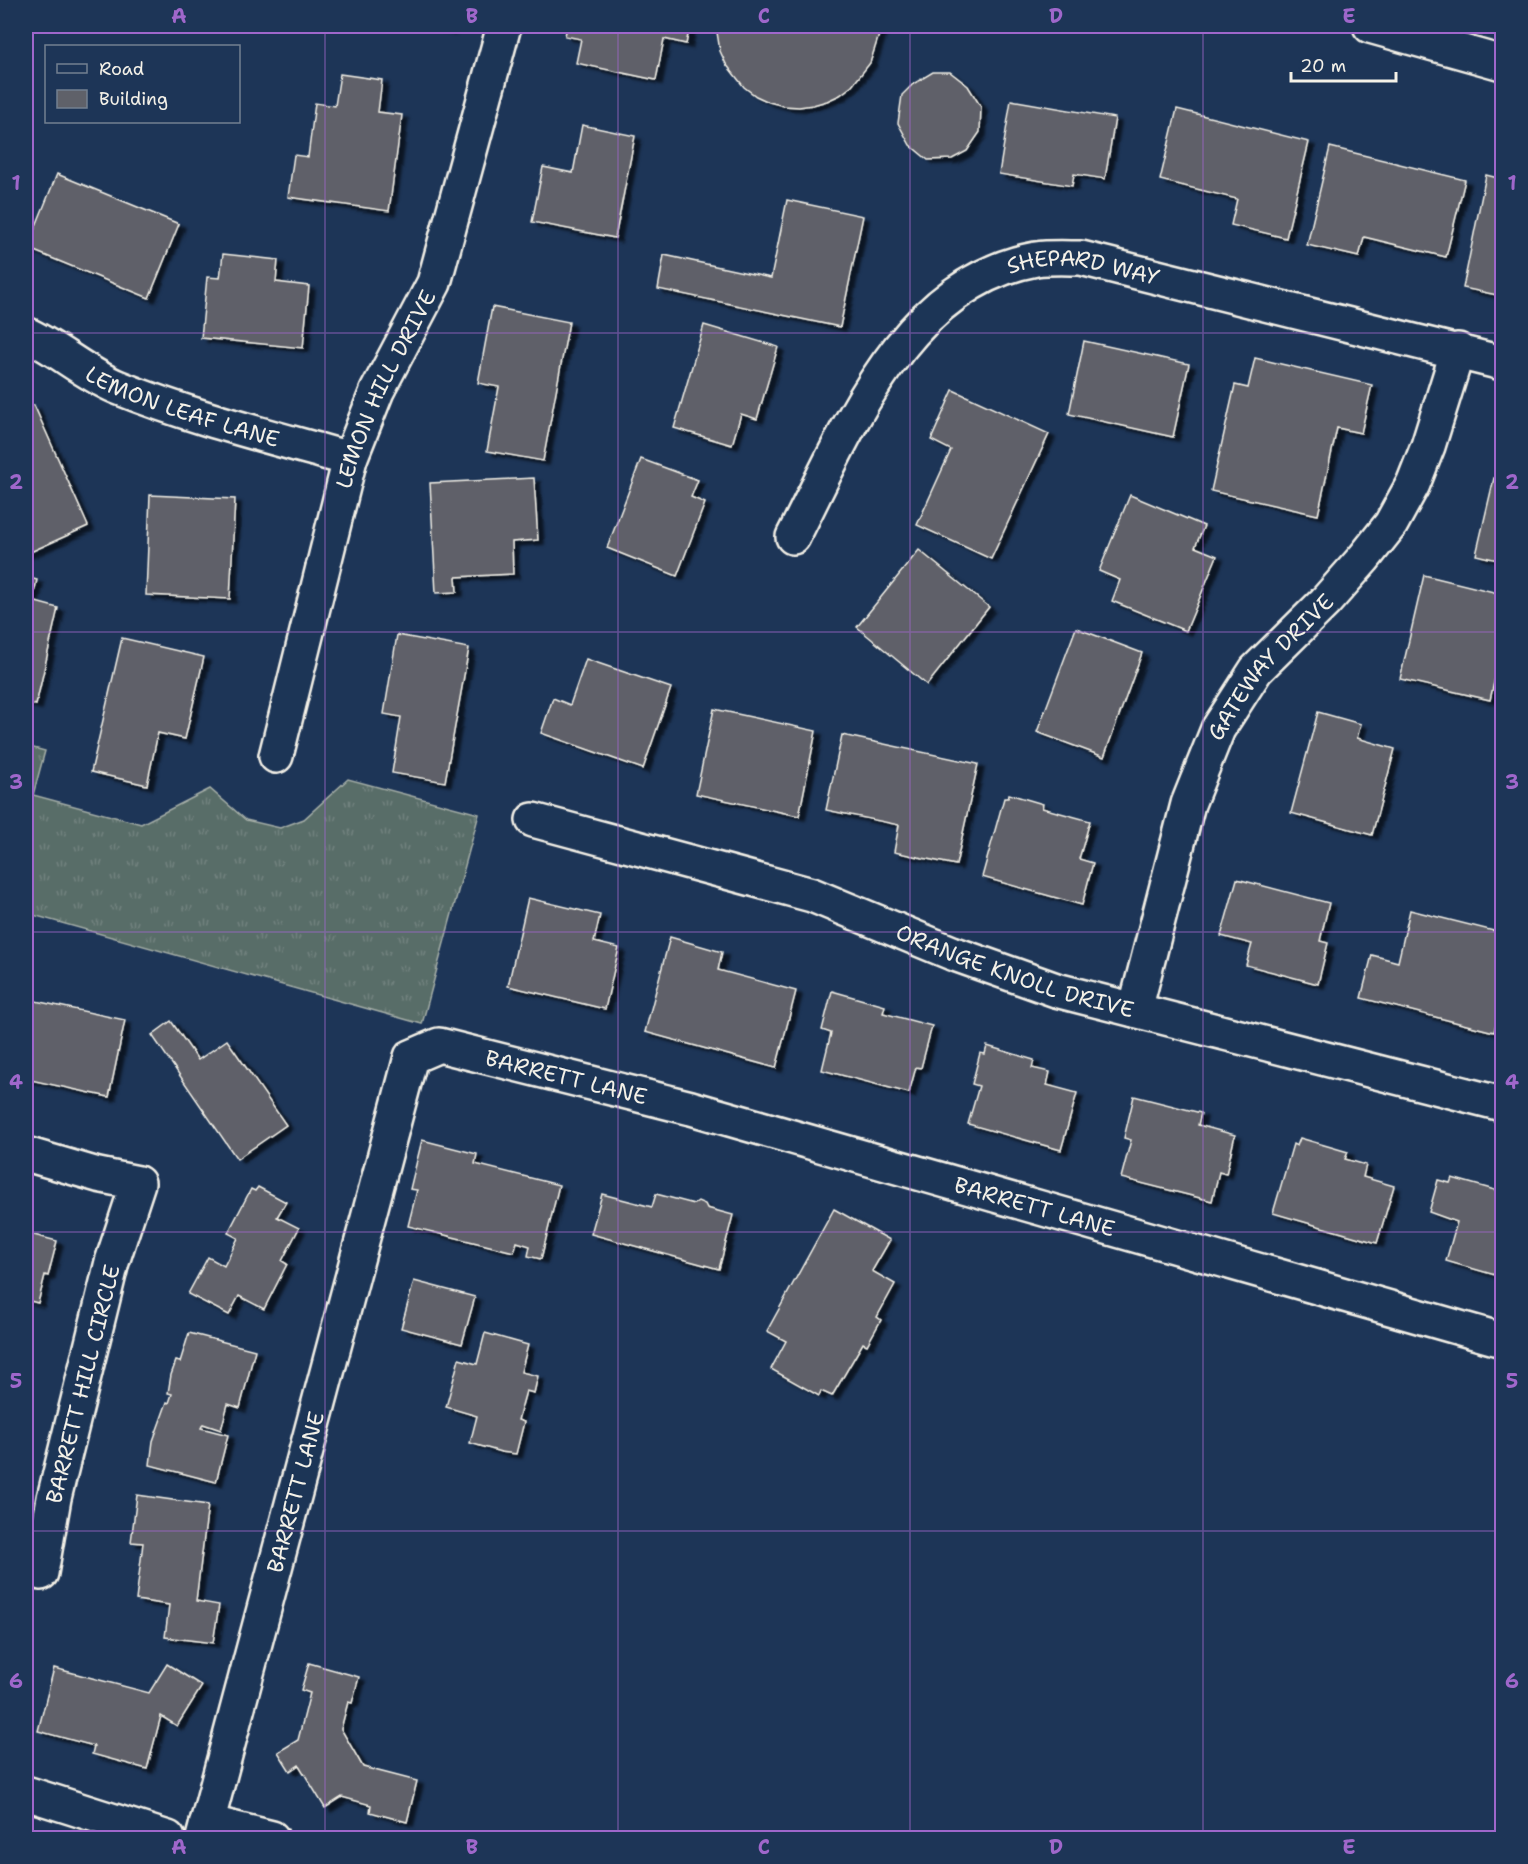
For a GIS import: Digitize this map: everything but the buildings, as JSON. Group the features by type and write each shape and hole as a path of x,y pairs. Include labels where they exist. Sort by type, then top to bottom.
{"street":[{"name":"LEMON HILL DRIVE","path":"276,756 350,459 377,392 434,283 504,26"},
{"path":"1370,26 1503,63"},
{"name":"SHEPARD WAY","path":"794,537 859,406 890,359 936,309 978,279 1006,267 1037,259 1081,258 1503,363"},
{"name":"LEMON LEAF LANE","path":"26,334 125,390 195,416 350,459"},
{"name":"GATEWAY DRIVE","path":"1135,1010 1188,804 1218,729 1256,670 1325,602 1391,524 1417,475 1458,350"},
{"name":"ORANGE KNOLL DRIVE","path":"533,820 813,895 962,957 1056,990 1503,1104"},
{"name":"BARRETT LANE","path":"205,1830 411,1057 439,1045 691,1108 1503,1340"},
{"name":"BARRETT HILL CIRCLE","path":"26,1154 98,1175 138,1183 112,1262 54,1498 40,1573 26,1567"},
{"path":"26,1793 168,1839"},
{"path":"205,1830 272,1839"}],"green space":[{"path":"26,746 45,751 33,795 141,824 210,789 246,820 280,828 304,819 348,779 479,814 422,1024 26,913"}]}
